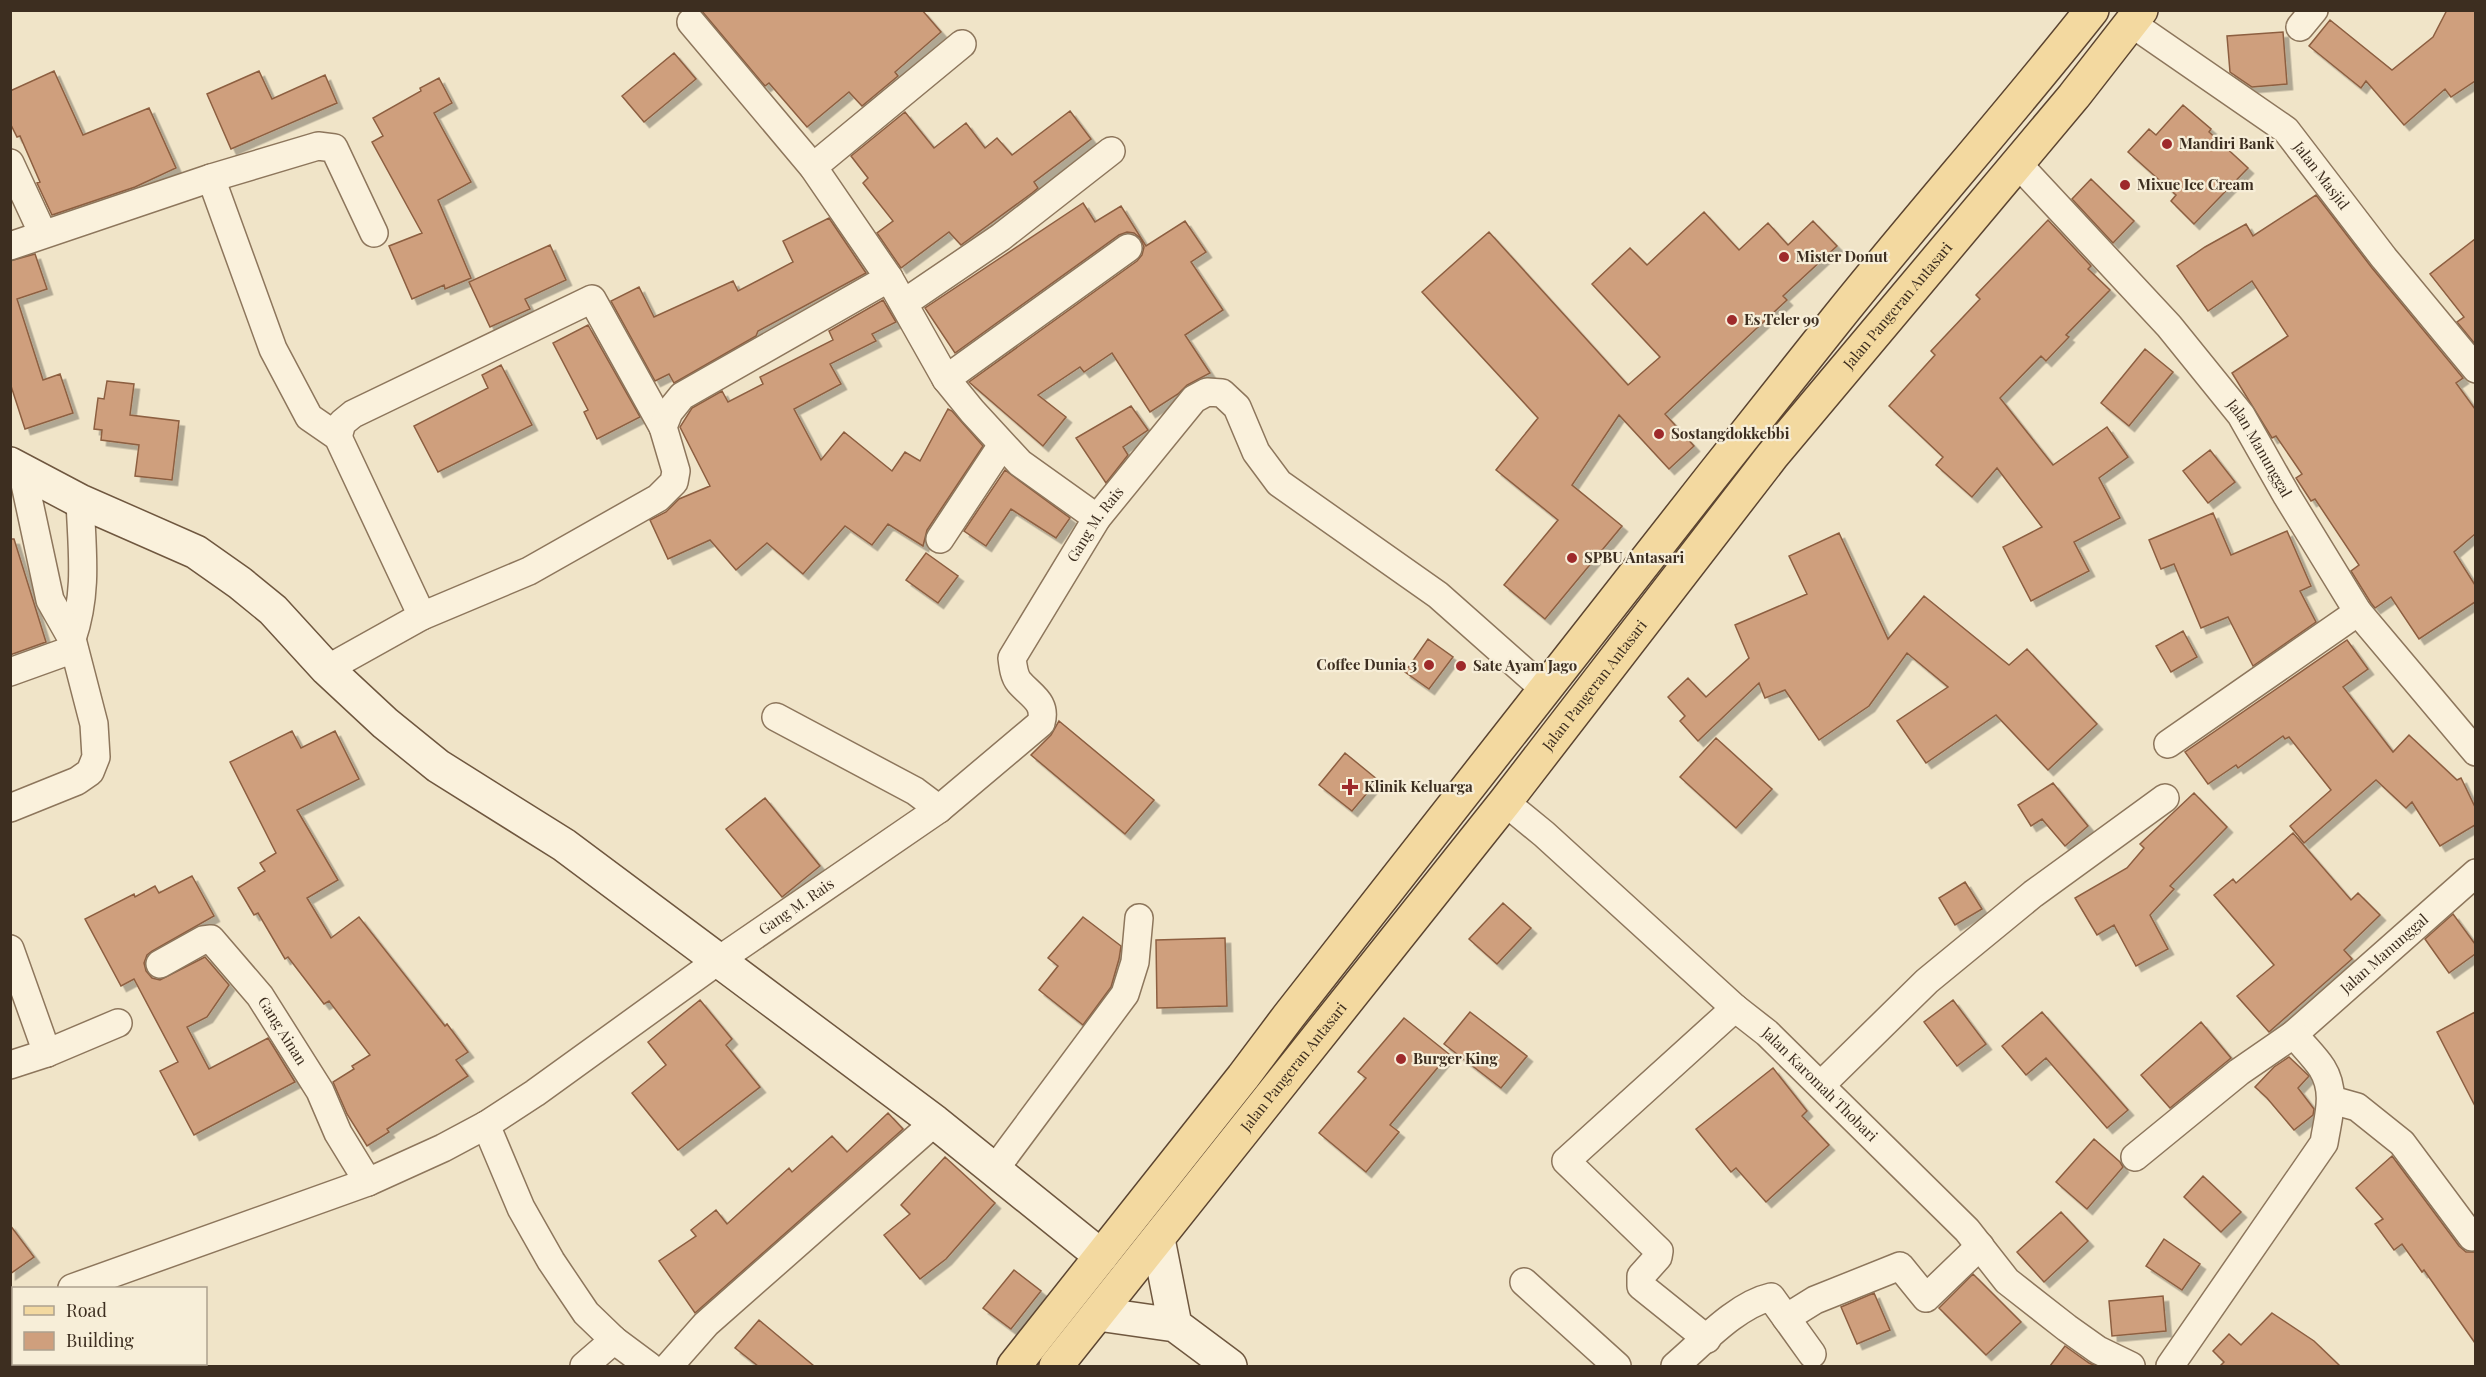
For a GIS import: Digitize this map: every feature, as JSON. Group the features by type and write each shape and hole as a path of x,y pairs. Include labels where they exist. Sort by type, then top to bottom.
{"main road":[{"path":"1014,1366 1244,1077 1660,539 2092,10"},
{"name":"Jalan Pangeran Antasari","path":"1056,1366 1505,802 1772,456 1868,339 2018,164 2136,17"},
{"path":"1840,316 1839,330 1847,342 1857,344 1868,339"},
{"path":"1811,352 1826,344 1838,348 1843,360 1839,375"}],"street":[{"name":"Jalan Masjid","path":"2136,17 2286,130 2384,258 2475,369"},
{"path":"691,22 813,167 889,278 946,379 1020,463 1097,518"},
{"path":"813,167 962,44"},
{"path":"10,246 211,177 318,146 334,148 374,233"},
{"path":"904,303 1000,237 1111,151"},
{"path":"10,163 43,234"},
{"name":"Jalan Manunggal","path":"2018,164 2169,326 2241,415 2287,496 2358,612 2475,752"},
{"path":"211,177 273,349 309,417 338,436 422,616"},
{"path":"946,379 1128,248"},
{"path":"663,427 669,412 682,396 889,278"},
{"path":"327,669 422,616 529,571 658,498 674,482 676,471 663,427 592,299 353,414 342,423 338,436"},
{"name":"Gang M. Rais","path":"75,1287 368,1182 444,1149 535,1093 719,960 939,809 1041,723 1042,705 1018,680 1012,658 1097,518 1194,399 1207,392 1222,393 1237,407 1256,452 1280,483 1438,595 1544,688"},
{"path":"940,539 1002,445"},
{"path":"16,467 80,501 196,552 273,610 327,669 385,723 438,766 564,845 935,1122 1101,1256"},
{"path":"10,808 77,781 90,772 96,757 94,723 73,644 50,600 16,467"},
{"path":"73,644 84,585 80,501"},
{"path":"2168,744 2358,612"},
{"path":"10,672 73,644"},
{"path":"776,717 915,791 939,809"},
{"path":"1821,1085 1927,981 2033,894 2164,798"},
{"name":"Jalan Karomah Thobari","path":"1505,802 1544,834 1735,1008 1767,1033 1944,1207 1980,1246 2007,1281 2098,1350 2131,1366"},
{"name":"Jalan Manunggal","path":"2135,1157 2239,1072 2294,1034 2475,873"},
{"path":"995,1169 1125,994 1135,962 1139,918"},
{"name":"Gang Ainan","path":"160,964 203,940 211,939 221,948 260,996 315,1082 338,1133 368,1182"},
{"path":"10,949 47,1053"},
{"path":"1707,1339 1641,1286 1641,1276 1658,1257 1659,1251 1566,1161 1735,1008"},
{"path":"10,1065 47,1053 118,1023"},
{"path":"2170,1366 2324,1143 2332,1100 2330,1086 2322,1068 2294,1034"},
{"path":"2332,1100 2357,1107 2402,1143 2472,1237"},
{"path":"669,1366 706,1324 935,1122"},
{"path":"486,1125 521,1208 550,1261 586,1313 614,1340 649,1366"},
{"path":"1158,1239 1175,1325"},
{"path":"1786,1317 1815,1300 1900,1266 1926,1298 1980,1246"},
{"path":"1524,1282 1617,1366"},
{"path":"1675,1366 1719,1327 1758,1300 1771,1297 1812,1354"},
{"path":"1098,1314 1175,1325 1230,1366"},
{"path":"584,1366 614,1340"}],"building":[{"path":"701,10 922,10 941,32 895,72 898,76 862,106 849,92 807,127 769,83 765,86"},
{"path":"2447,10 2475,10 2475,81 2451,97 2445,89 2404,125 2366,81 2361,88 2309,46 2330,20 2392,70 2433,37"},
{"path":"2283,32 2287,84 2252,87 2230,72 2227,36"},
{"path":"674,53 696,79 644,122 622,96"},
{"path":"54,71 83,135 149,108 176,168 135,187 52,215 37,183 40,182 20,136 17,137 10,123 10,91"},
{"path":"259,71 272,99 325,75 337,103 231,149 207,94"},
{"path":"439,78 452,103 434,113 471,182 438,200 471,278 445,289 444,285 412,299 389,246 422,233 372,142 383,136 373,118"},
{"path":"2183,105 2211,129 2209,132 2248,168 2194,224 2171,201 2176,195 2128,152 2149,129 2156,135"},
{"path":"1070,111 1091,139 1034,182 1038,188 1032,193 961,245 949,232 901,268 877,233 893,221 863,183 868,178 851,156 905,112 934,148 966,123 985,148 997,138 1012,155"},
{"path":"2091,179 2134,221 2113,243 2072,199"},
{"path":"2316,195 2372,268 2463,378 2456,383 2475,409 2475,534 2454,552 2475,585 2475,602 2419,639 2391,597 2375,608 2371,603 2351,571 2359,565 2315,499 2311,501 2296,478 2302,474 2276,436 2272,438 2232,373 2288,336 2252,281 2208,311 2177,266 2246,224 2253,236"},
{"path":"1083,203 1095,222 1121,206 1146,246 1185,221 1206,252 1191,262 1223,310 1185,335 1210,373 1187,385 1178,394 1150,412 1112,353 1084,372 1080,367 1038,395 1066,417 1043,446 969,382 1137,261 1144,247 1140,238 1134,233 1127,232 1119,235 955,353 925,308"},
{"path":"1704,212 1739,250 1768,223 1788,245 1813,221 1837,246 1783,296 1787,300 1665,414 1694,446 1669,469 1619,415 1572,485 1622,526 1545,619 1504,585 1558,520 1496,470 1538,418 1422,292 1489,232 1628,385 1660,357 1592,284 1630,248 1647,265"},
{"path":"829,218 866,273 758,331 756,336 674,383 669,374 655,381 611,301 639,287 654,317 733,281 738,291 793,262 783,241"},
{"path":"2048,220 2091,266 2088,269 2110,290 2066,335 2069,337 2046,361 2041,356 2000,398 2053,465 2107,427 2128,457 2099,478 2120,518 2074,542 2089,571 2031,601 2003,547 2042,527 1997,468 1972,497 1936,465 1943,457 1889,406 1935,355 1931,351 1980,299 1976,295"},
{"path":"2475,239 2475,344 2457,322 2464,317 2430,274"},
{"path":"550,245 566,280 525,299 530,309 490,327 469,282"},
{"path":"35,254 47,289 17,299 43,380 60,374 73,413 25,429 10,383 10,261"},
{"path":"883,300 896,322 872,334 876,341 830,364 841,384 794,409 821,460 844,432 892,471 905,452 920,461 948,409 952,411 983,446 927,530 923,546 888,524 872,545 845,526 803,574 767,543 736,570 710,540 668,559 650,520 666,512 679,499 710,486 680,427 692,408 722,391 728,402 763,384 760,377 833,340 829,331"},
{"path":"588,325 640,417 597,439 584,412 588,410 553,343"},
{"path":"2145,349 2173,372 2129,426 2101,403"},
{"path":"501,365 532,425 438,472 414,426 488,388 482,375"},
{"path":"107,381 134,384 130,415 179,421 172,480 135,476 139,445 101,440 102,430 94,429 98,398 104,399"},
{"path":"1131,406 1148,430 1123,447 1128,455 1106,483 1076,438"},
{"path":"2210,450 2235,482 2208,503 2183,471"},
{"path":"1005,470 1070,518 1056,538 1011,509 986,546 964,531"},
{"path":"2213,513 2231,555 2287,531 2311,586 2300,591 2316,622 2253,666 2228,617 2201,628 2174,564 2161,569 2149,540"},
{"path":"1839,533 1888,639 1924,596 2009,665 2027,649 2097,724 2048,770 1996,715 1926,763 1897,721 1948,687 1907,653 1869,706 1819,740 1785,690 1765,698 1759,683 1698,741 1680,721 1685,716 1668,697 1688,678 1706,697 1749,658 1735,625 1807,594 1789,556"},
{"path":"10,539 14,539 46,642 10,655"},
{"path":"926,553 958,576 938,603 906,580"},
{"path":"2183,631 2197,657 2171,672 2156,646"},
{"name":"Coffee Dunia 3","path":"1428,639 1453,657 1429,689 1405,672"},
{"path":"2347,640 2368,669 2343,687 2393,752 2409,735 2457,780 2461,778 2475,807 2475,825 2440,846 2412,802 2406,808 2376,780 2304,843 2290,826 2331,790 2289,737 2285,739 2283,736 2238,768 2236,765 2208,784 2185,752"},
{"path":"1059,721 1154,800 1125,834 1031,755 1051,735"},
{"path":"292,731 301,748 335,731 359,779 297,810 338,880 307,898 331,938 359,917 468,1052 456,1060 468,1076 387,1129 389,1132 367,1146 347,1114 333,1082 354,1069 352,1066 370,1055 329,1001 324,1004 288,957 285,959 258,913 254,915 238,888 265,871 260,863 276,853 230,762"},
{"path":"1716,738 1772,789 1736,828 1680,777"},
{"path":"1345,753 1378,780 1352,811 1319,785"},
{"path":"2053,783 2088,826 2065,846 2042,819 2031,826 2018,805"},
{"path":"2194,793 2227,827 2170,886 2174,889 2150,915 2168,949 2136,966 2114,925 2097,935 2075,898 2127,868 2144,848 2140,844"},
{"path":"765,798 820,866 782,897 726,829"},
{"path":"2293,833 2351,900 2358,893 2380,915 2344,950 2352,959 2269,1032 2237,996 2274,965 2214,895 2233,879 2236,883"},
{"path":"192,876 214,916 147,955 144,963 146,971 152,978 160,980 205,957 229,985 207,1017 187,1027 209,1069 268,1038 295,1082 194,1135 160,1071 178,1062 134,979 121,986 85,919 134,894 135,897 155,886 159,893"},
{"path":"1965,882 1982,909 1955,925 1939,898"},
{"path":"1503,903 1531,928 1497,964 1469,939"},
{"path":"2453,914 2475,944 2475,954 2449,973 2425,939"},
{"path":"1083,917 1121,946 1111,987 1083,1025 1039,990 1058,966 1048,958"},
{"path":"1225,938 1227,1006 1157,1008 1156,940"},
{"path":"700,1000 732,1039 726,1045 760,1087 678,1150 632,1093 666,1065 648,1042"},
{"path":"1953,1000 1986,1044 1957,1066 1924,1022"},
{"path":"1470,1012 1527,1056 1501,1088 1444,1044"},
{"path":"2042,1012 2128,1110 2107,1128 2046,1058 2026,1075 2002,1046"},
{"path":"2475,1012 2475,1106 2437,1032"},
{"path":"1404,1018 1449,1054 1390,1125 1399,1132 1366,1172 1319,1133 1366,1078 1358,1072"},
{"path":"2201,1022 2231,1058 2170,1108 2141,1075"},
{"path":"2289,1057 2309,1076 2298,1088 2314,1109 2313,1115 2294,1130 2255,1087 2274,1067"},
{"path":"1773,1068 1807,1111 1802,1116 1829,1145 1766,1202 1736,1168 1731,1172 1696,1129"},
{"path":"888,1113 903,1129 695,1313 659,1261 696,1236 691,1230 716,1210 727,1224 789,1168 792,1172 832,1136 847,1152"},
{"path":"2094,1139 2123,1167 2087,1209 2056,1182"},
{"path":"2392,1156 2459,1246 2466,1252 2475,1252 2475,1343 2424,1270 2422,1272 2402,1244 2394,1250 2375,1224 2383,1219 2356,1188"},
{"path":"945,1157 995,1203 946,1259 920,1279 884,1235 910,1214 901,1205"},
{"path":"2203,1176 2241,1212 2221,1232 2184,1197"},
{"path":"2061,1212 2088,1241 2044,1282 2017,1252"},
{"path":"10,1225 34,1257 10,1274"},
{"path":"2164,1239 2200,1264 2182,1290 2146,1266"},
{"path":"1014,1270 1041,1291 1011,1329 983,1308"},
{"path":"1973,1274 2021,1322 1986,1355 1939,1308"},
{"path":"1874,1293 1890,1330 1857,1344 1841,1307"},
{"path":"2163,1296 2166,1331 2112,1336 2109,1301"},
{"path":"2272,1313 2314,1341 2340,1366 2220,1366 2224,1362 2213,1351 2229,1334 2241,1345"},
{"path":"759,1320 814,1366 758,1366 735,1348"},
{"path":"2065,1346 2089,1363 2096,1366 2050,1366"}],"place":[{"name":"Mandiri Bank","path":"2167,144"},
{"name":"Mixue Ice Cream","path":"2125,185"},
{"name":"Mister Donut","path":"1784,257"},
{"name":"Es Teler 99","path":"1732,320"},
{"name":"Sostangdokkebbi","path":"1659,434"},
{"name":"SPBU Antasari","path":"1572,558"},
{"name":"Coffee Dunia 3","path":"1429,665"},
{"name":"Sate Ayam Jago","path":"1461,666"},
{"name":"Klinik Keluarga","path":"1350,787"},
{"name":"Burger King","path":"1401,1059"}]}
